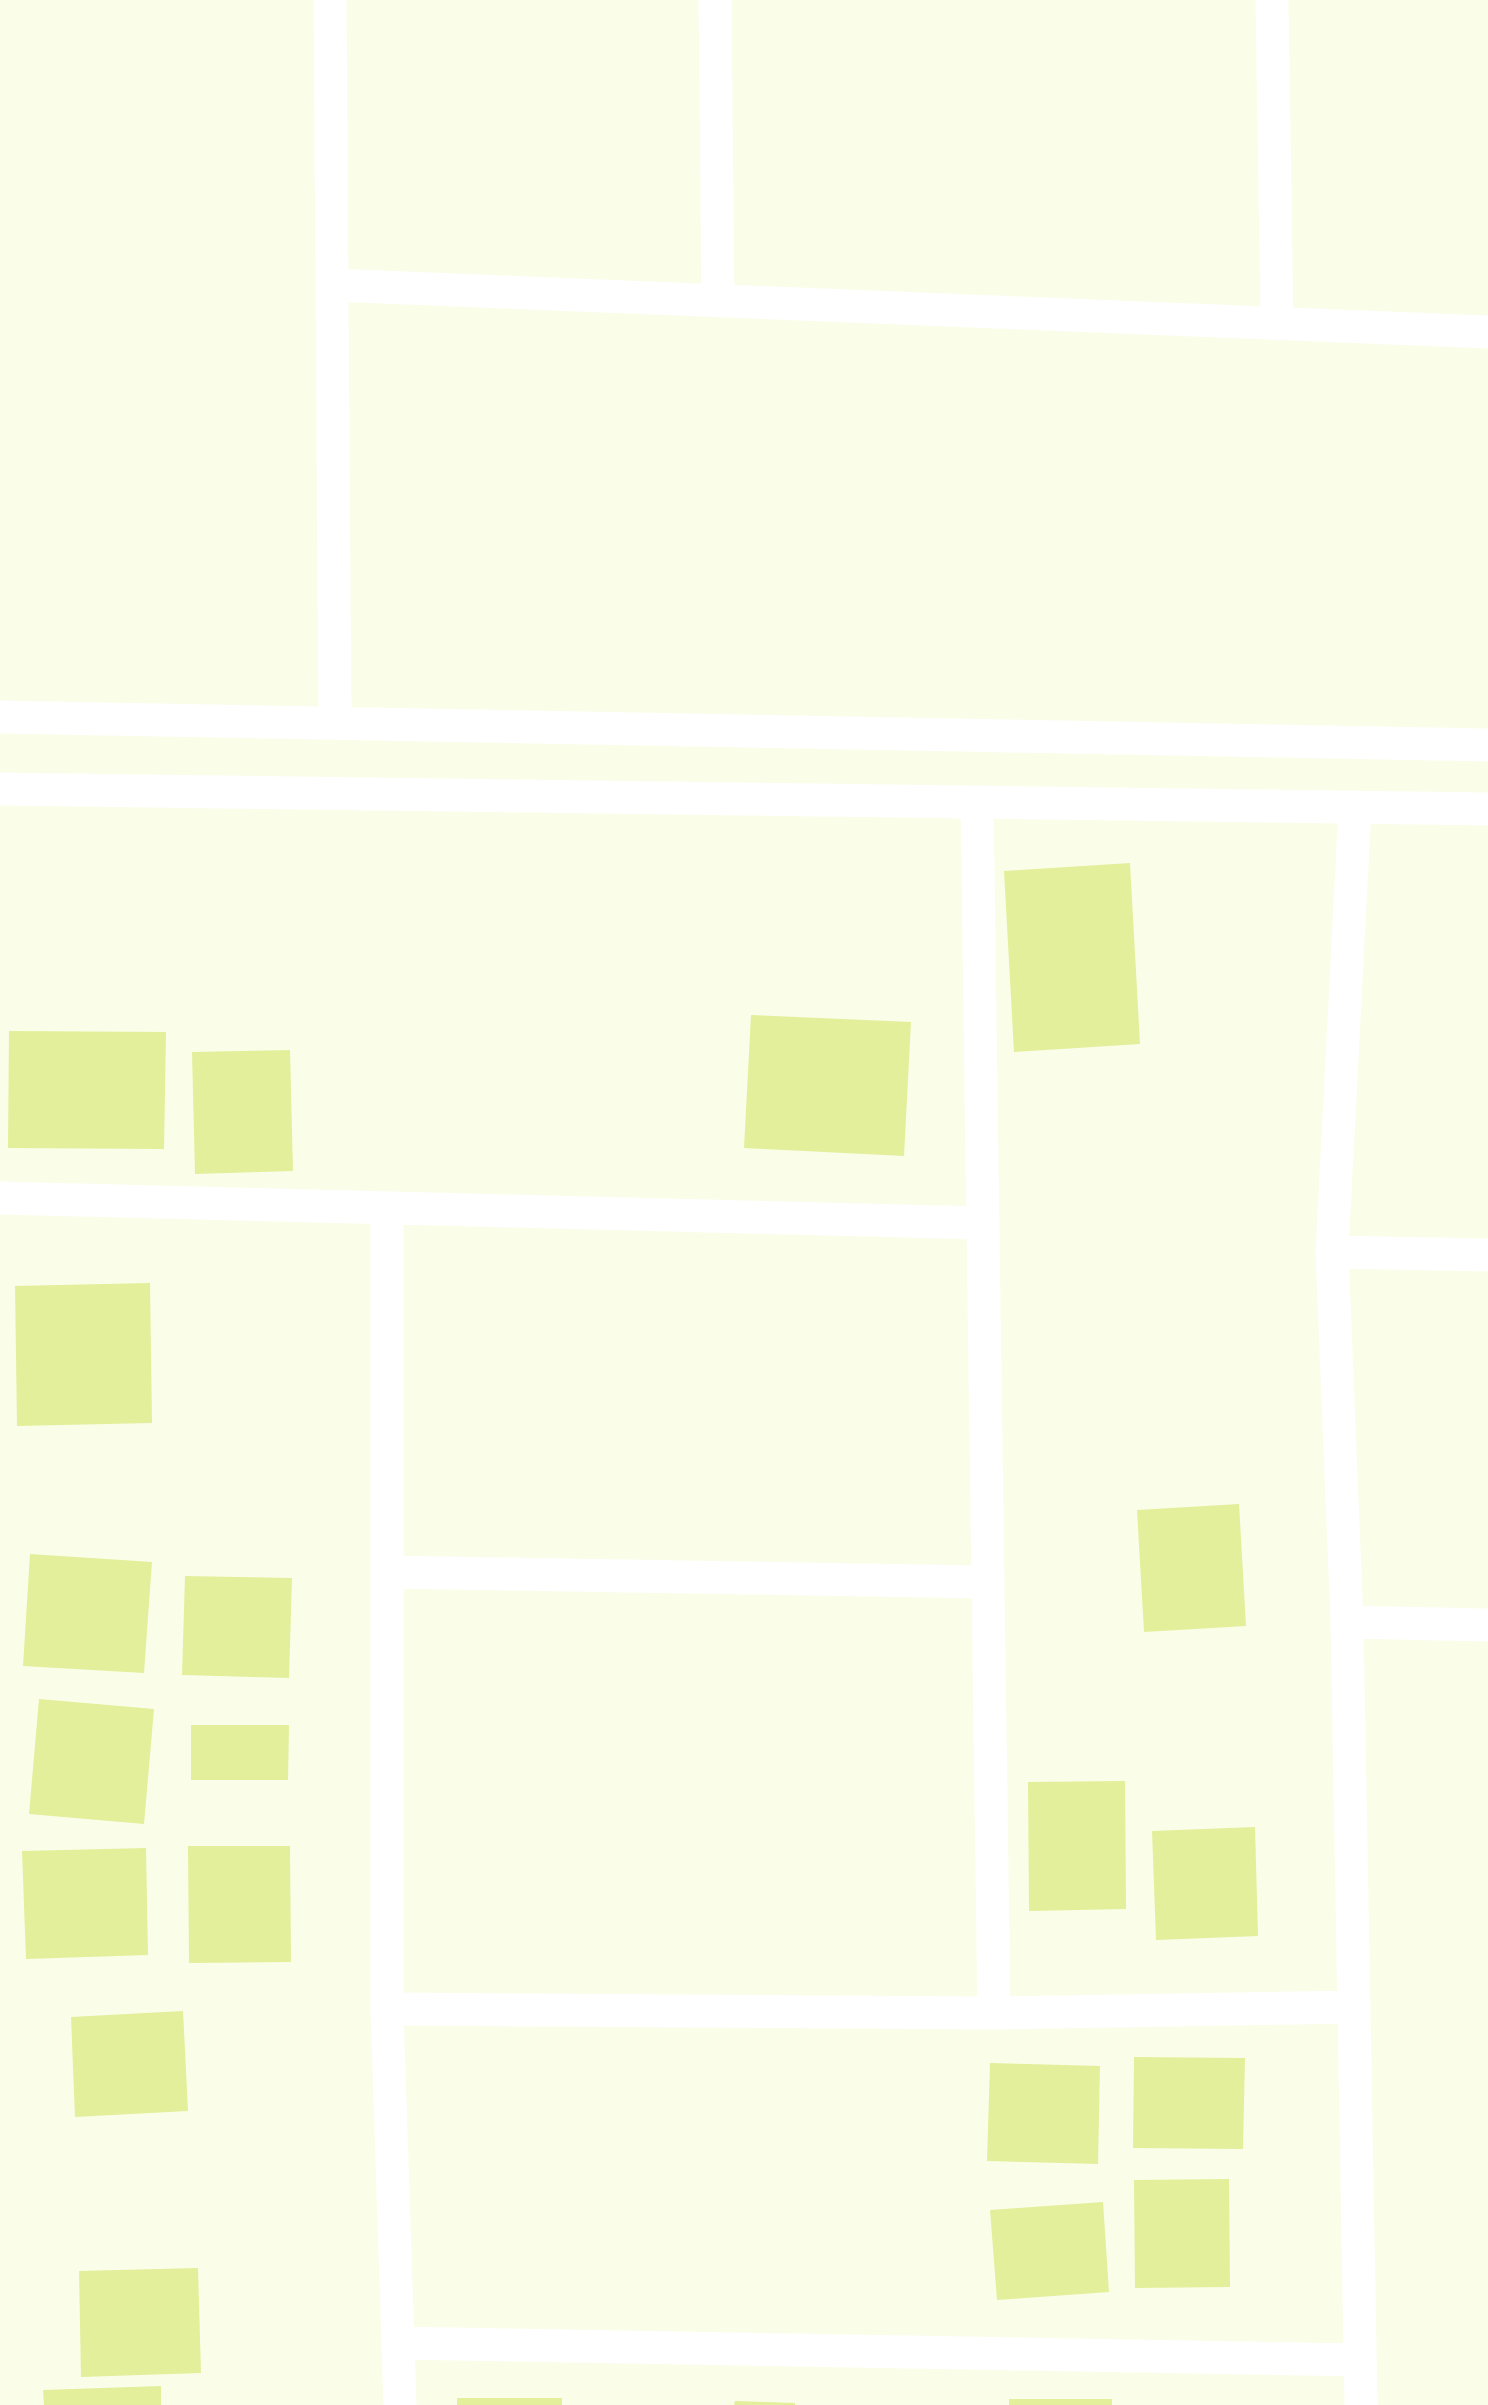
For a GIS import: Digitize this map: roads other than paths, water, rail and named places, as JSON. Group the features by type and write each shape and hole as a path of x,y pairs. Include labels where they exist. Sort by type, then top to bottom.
{"street":[{"path":"330,0 335,723"},
{"path":"715,0 718,301"},
{"path":"1272,0 1277,324"},
{"path":"332,285 1488,332"},
{"path":"0,717 1488,745"},
{"path":"0,789 1488,809"},
{"path":"977,802 994,2013"},
{"path":"1354,807 1332,1252 1347,1622 1361,2405"},
{"path":"0,1198 983,1223"},
{"path":"387,1208 387,2009 400,2405"},
{"path":"1332,1252 1488,1256"},
{"path":"387,1572 988,1582"},
{"path":"1347,1622 1488,1625"},
{"path":"387,2009 994,2013 1354,2007"},
{"path":"398,2343 1360,2360"}]}
